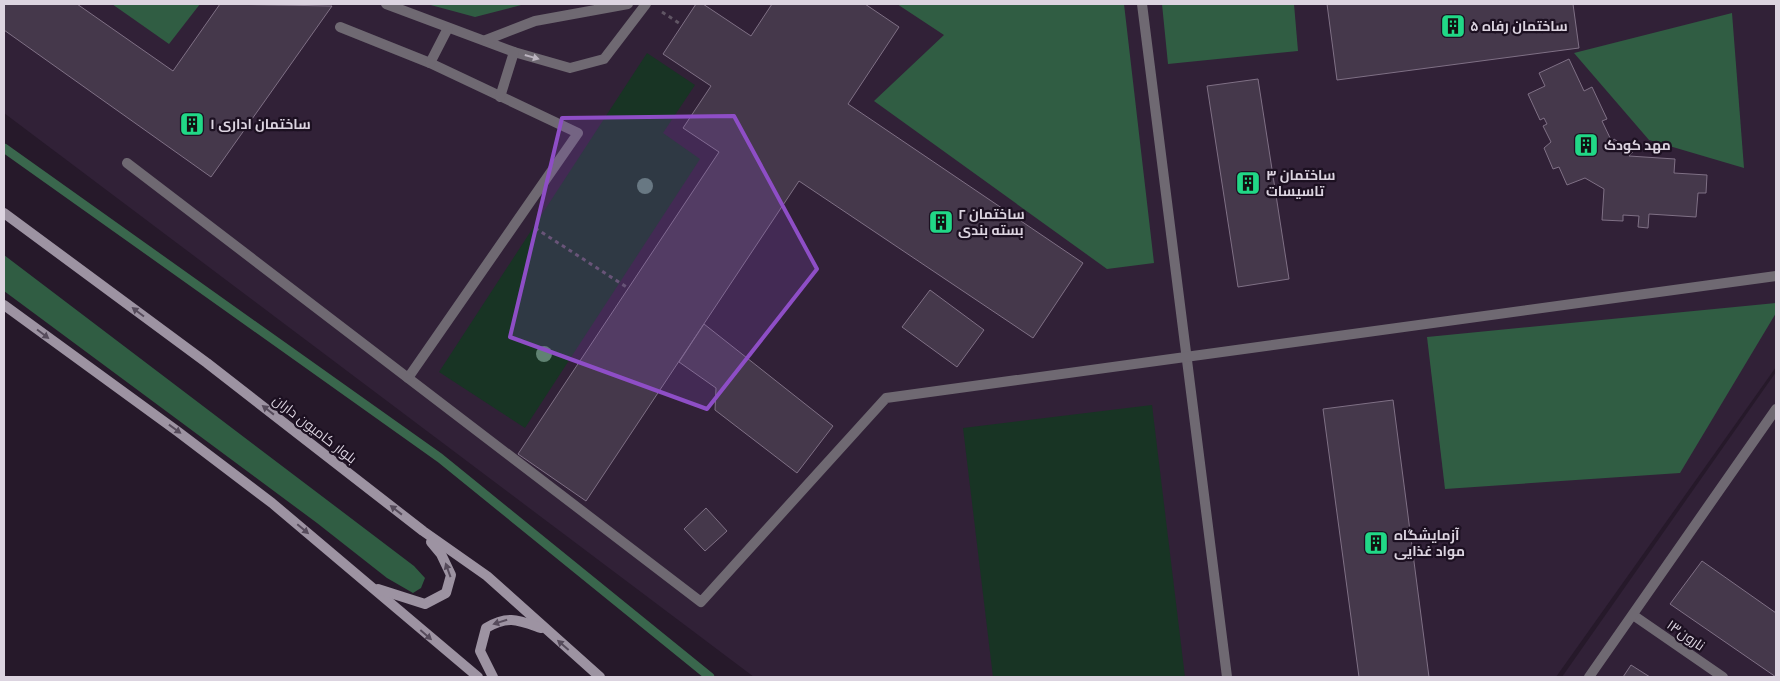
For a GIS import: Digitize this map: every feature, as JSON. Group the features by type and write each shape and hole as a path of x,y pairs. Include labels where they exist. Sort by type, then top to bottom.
{"main road":[{"name":"بلوار کامیون داران","path":"4,213 207,363 423,531 487,576 600,677"},
{"path":"4,305 272,503 375,588 427,636 478,677"},
{"path":"375,588 425,604 446,593 451,575 441,554 423,531"},
{"path":"493,677 480,651 486,628 500,620 516,620 546,630"}],"lane":[{"path":"386,4 514,52 570,68 604,59 646,4"},
{"path":"486,40 535,21 628,4"},
{"path":"1142,4 1227,677"},
{"path":"340,27 430,63 578,133 408,378"},
{"path":"430,63 448,28"},
{"path":"500,97 514,52"},
{"path":"127,162 701,602 886,398 1776,276"},
{"path":"1589,677 1776,409"},
{"name":"نارون۱۳","path":"1633,615 1722,677"}],"path":[{"path":"658,9 682,25"},
{"path":"520,218 628,288"}],"highlighted area":[{"path":"734,116 817,269 707,409 510,337 562,118"}],"shaded area":[{"path":"4,4 1776,4 1776,367 1556,677 754,677 4,113"},
{"path":"1776,372 1776,677 1562,677"}],"green space":[{"path":"112,4 200,4 169,44"},
{"path":"427,4 525,4 475,17"},
{"path":"897,4 1124,4 1154,263 1107,269 874,101 944,35"},
{"path":"1162,4 1294,4 1298,51 1168,64"},
{"path":"1732,13 1744,168 1649,140 1574,53"},
{"path":"647,53 695,85 663,133 700,159 525,428 439,372"},
{"path":"4,255 414,566 425,578 421,588 413,593 387,578 317,523 4,291"},
{"path":"1776,303 1776,313 1680,473 1445,489 1427,337"},
{"path":"1152,405 1185,677 993,677 963,428"}],"building":[{"name":"۱ ساختمان اداری","path":"4,4 77,4 173,71 220,4 332,6 211,177 4,30"},
{"name":"۲ ساختمان بسته بندی","path":"696,4 703,4 751,36 772,4 865,4 899,27 848,104 1083,263 1033,338 799,181 586,501 518,454 719,152 683,128 711,86 663,54"},
{"name":"۵ ساختمان رفاه","path":"1327,4 1573,4 1579,48 1337,80"},
{"name":"مهد کودک","path":"1569,59 1584,91 1592,87 1607,119 1602,121 1612,142 1614,139 1633,152 1629,156 1675,159 1674,173 1707,175 1706,193 1698,193 1696,217 1649,214 1648,228 1638,227 1639,216 1623,215 1623,221 1602,220 1604,189 1585,178 1567,185 1559,167 1553,169 1544,148 1551,142 1543,126 1547,124 1544,118 1540,120 1528,94 1545,86 1539,73"},
{"name":"۳ ساختمان تاسیسات","path":"1258,79 1289,279 1238,287 1207,86"},
{"path":"930,290 984,330 957,367 902,327"},
{"path":"704,324 833,426 797,473 715,410 716,388 679,362"},
{"name":"آزمایشگاه مواد غذایی","path":"1393,400 1429,677 1359,677 1323,409"},
{"path":"706,508 727,531 705,551 684,529"},
{"path":"1702,561 1776,613 1776,677 1670,604"},
{"path":"1631,665 1650,677 1623,677"}],"waterway":[{"path":"4,148 440,458 710,677"}],"place":[{"name":"۵ ساختمان رفاه","path":"1453,26"},
{"name":"۱ ساختمان اداری","path":"192,124"},
{"name":"مهد کودک","path":"1586,145"},
{"name":"۳ ساختمان تاسیسات","path":"1248,183"},
{"name":"۲ ساختمان بسته بندی","path":"941,222"},
{"name":"آزمایشگاه مواد غذایی","path":"1376,543"}]}
